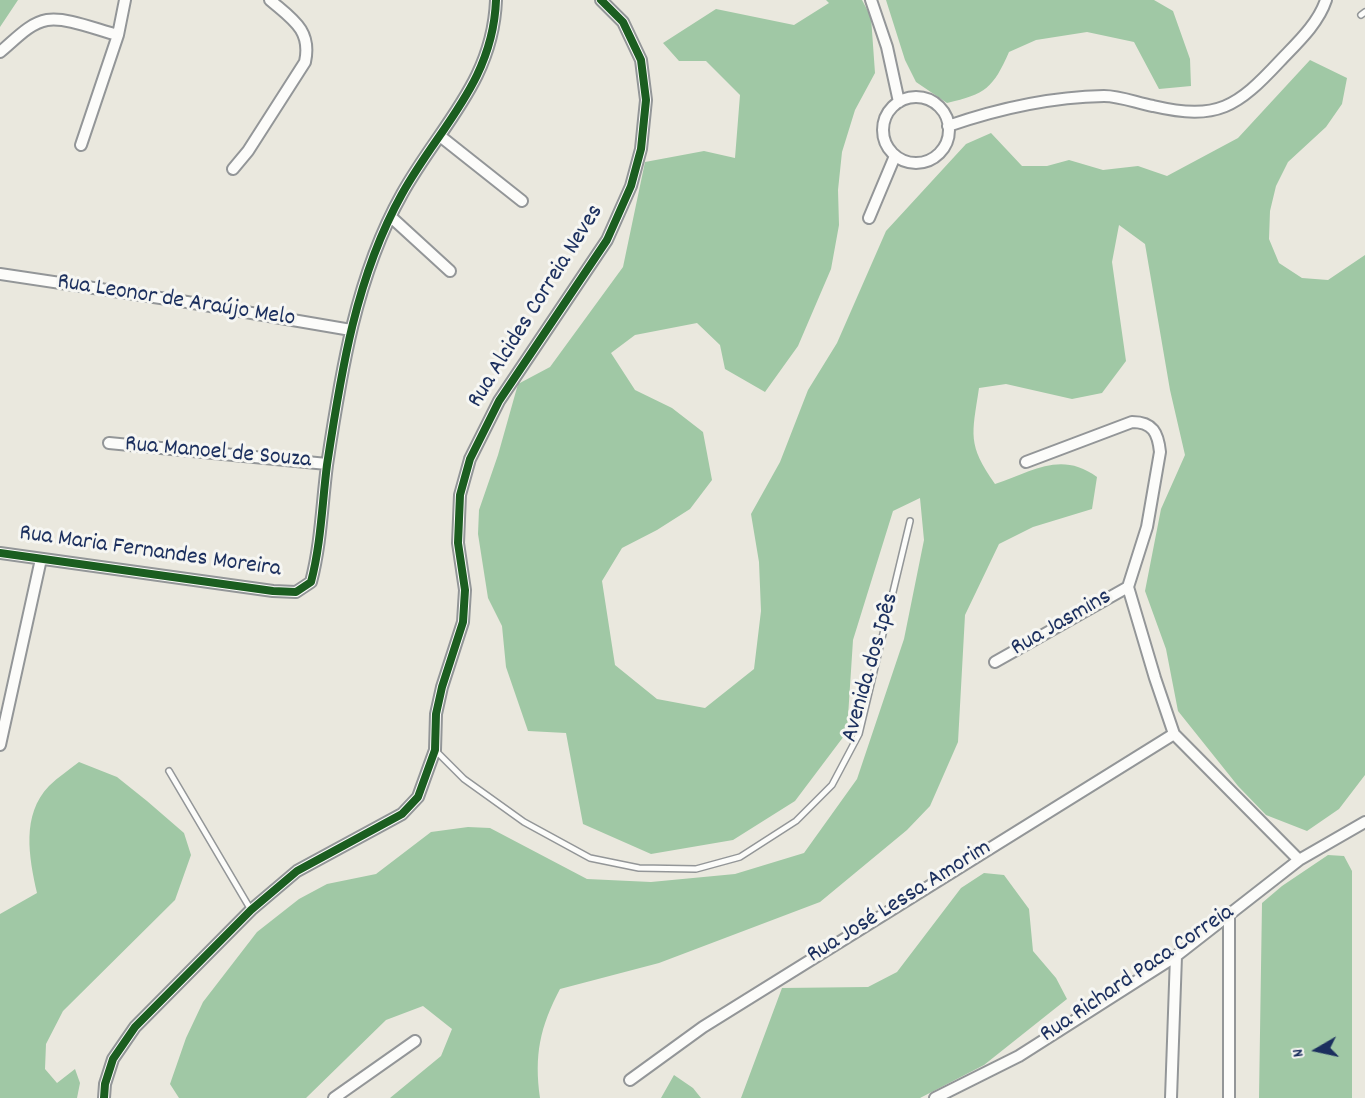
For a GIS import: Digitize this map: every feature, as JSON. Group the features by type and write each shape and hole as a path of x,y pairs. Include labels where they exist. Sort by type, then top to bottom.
{"street":[{"path":"81,145 118,35 125,0"},
{"path":"233,169 248,151 305,62 308,49 306,37 297,24 270,0"},
{"path":"327,465 351,330 369,265 402,194 469,92 486,59 495,21 496,0"},
{"name":"Rua Alcides Correia Neves","path":"104,1098 105,1084 113,1059 135,1027 251,910 297,871 402,814 417,797 435,750 436,714 442,687 463,622 465,590 458,543 460,495 470,459 499,401 607,240 631,186 641,149 646,100 641,60 623,22 601,0"},
{"path":"871,0 887,47 899,102"},
{"path":"948,126 983,114 1057,97 1108,96 1174,111 1208,112 1232,105 1250,93 1304,35 1323,9 1326,0"},
{"path":"0,52 31,27 47,20 63,21 118,35"},
{"path":"909,98 930,101 945,116 948,126 944,148 936,156 915,163 895,156 888,148 883,128 891,108 909,98"},
{"path":"440,136 522,201"},
{"path":"869,218 895,156"},
{"path":"391,217 450,271"},
{"name":"Rua Leonor de Araújo Melo","path":"0,274 187,302 351,330"},
{"path":"1026,462 1132,422 1144,422 1153,427 1159,440 1160,452 1147,527 1128,587 1174,734 1299,860"},
{"name":"Rua Manoel de Souza","path":"108,443 327,465"},
{"name":"Rua Maria Fernandes Moreira","path":"0,552 273,591 296,592 311,582 316,562 327,465"},
{"path":"0,745 41,559"},
{"name":"Rua Jasmins","path":"995,662 1128,587"},
{"name":"Rua José Lessa Amorim","path":"630,1080 732,1009 1174,734"},
{"name":"Rua Richard Paca Correia","path":"935,1098 1019,1056 1176,956 1299,860 1365,822"},
{"path":"1229,915 1229,1098"},
{"path":"1171,1098 1176,956"},
{"path":"334,1098 415,1041"}],"lane":[{"name":"Avenida dos Ipês","path":"435,750 465,779 524,822 590,858 639,868 696,869 740,857 796,821 832,785 859,734 910,521"},
{"path":"169,771 251,910"}],"green space":[{"path":"0,0 18,0 0,27"},
{"path":"826,0 862,0 871,17 875,73 855,110 842,152 838,190 839,225 831,269 798,346 765,392 725,369 720,345 697,323 635,335 611,353 635,390 672,408 703,432 712,480 690,509 622,548 602,581 615,665 657,699 705,708 754,669 761,611 759,562 751,514 780,462 808,390 837,343 886,231 966,144 991,133 1022,166 1047,166 1069,160 1103,170 1138,166 1167,176 1238,138 1310,60 1347,78 1342,104 1326,127 1288,162 1276,186 1270,211 1269,239 1279,263 1302,278 1328,280 1365,255 1365,775 1339,809 1307,831 1266,815 1238,786 1178,711 1166,649 1145,591 1161,509 1185,455 1170,390 1145,244 1119,225 1112,262 1126,361 1102,393 1072,399 1006,384 979,388 974,439 980,459 995,484 1046,466 1071,465 1084,469 1097,477 1092,509 1033,527 999,544 965,615 958,742 930,806 907,830 820,902 659,963 560,989 540,1042 538,1083 540,1098 390,1098 441,1056 452,1029 423,1006 386,1020 306,1098 179,1098 170,1084 186,1038 203,1002 257,932 299,899 327,884 376,874 431,832 468,827 490,828 587,879 651,882 735,874 804,853 857,779 904,639 924,540 920,498 893,511 853,640 847,732 795,801 733,840 651,854 583,824 566,733 528,731 506,667 502,626 488,598 478,534 479,510 498,455 518,384 550,367 623,267 645,162 704,151 735,158 740,95 706,61 679,61 663,43 716,9 794,25 829,3"},
{"path":"886,0 1154,0 1173,11 1190,59 1191,86 1159,89 1134,42 1087,32 1036,40 1009,52 998,74 987,88 971,96 947,103 916,82 905,60"},
{"path":"79,762 117,777 147,801 184,833 191,855 175,900 63,1011 46,1044 45,1069 57,1083 75,1069 80,1083 77,1098 0,1098 0,914 37,893 30,851 34,810 40,797 49,786"},
{"path":"1328,855 1344,856 1352,871 1352,1098 1259,1098 1262,903 1282,886"},
{"path":"984,873 1004,875 1029,909 1033,951 1056,978 1067,999 984,1065 920,1098 741,1098 782,988 868,987 897,972 961,888"},
{"path":"674,1075 693,1088 701,1098 661,1098"}],"cycle path":[{"path":"0,553 273,591 296,592 311,582 338,395 352,325 362,291 386,225 402,194 475,80 493,29 496,0"},
{"path":"104,1098 105,1084 113,1059 135,1027 251,910 297,871 402,814 418,797 435,750 436,714 442,687 463,622 465,590 458,543 460,495 470,459 499,401 607,240 631,186 641,149 646,100 641,60 623,22 601,0"}]}
